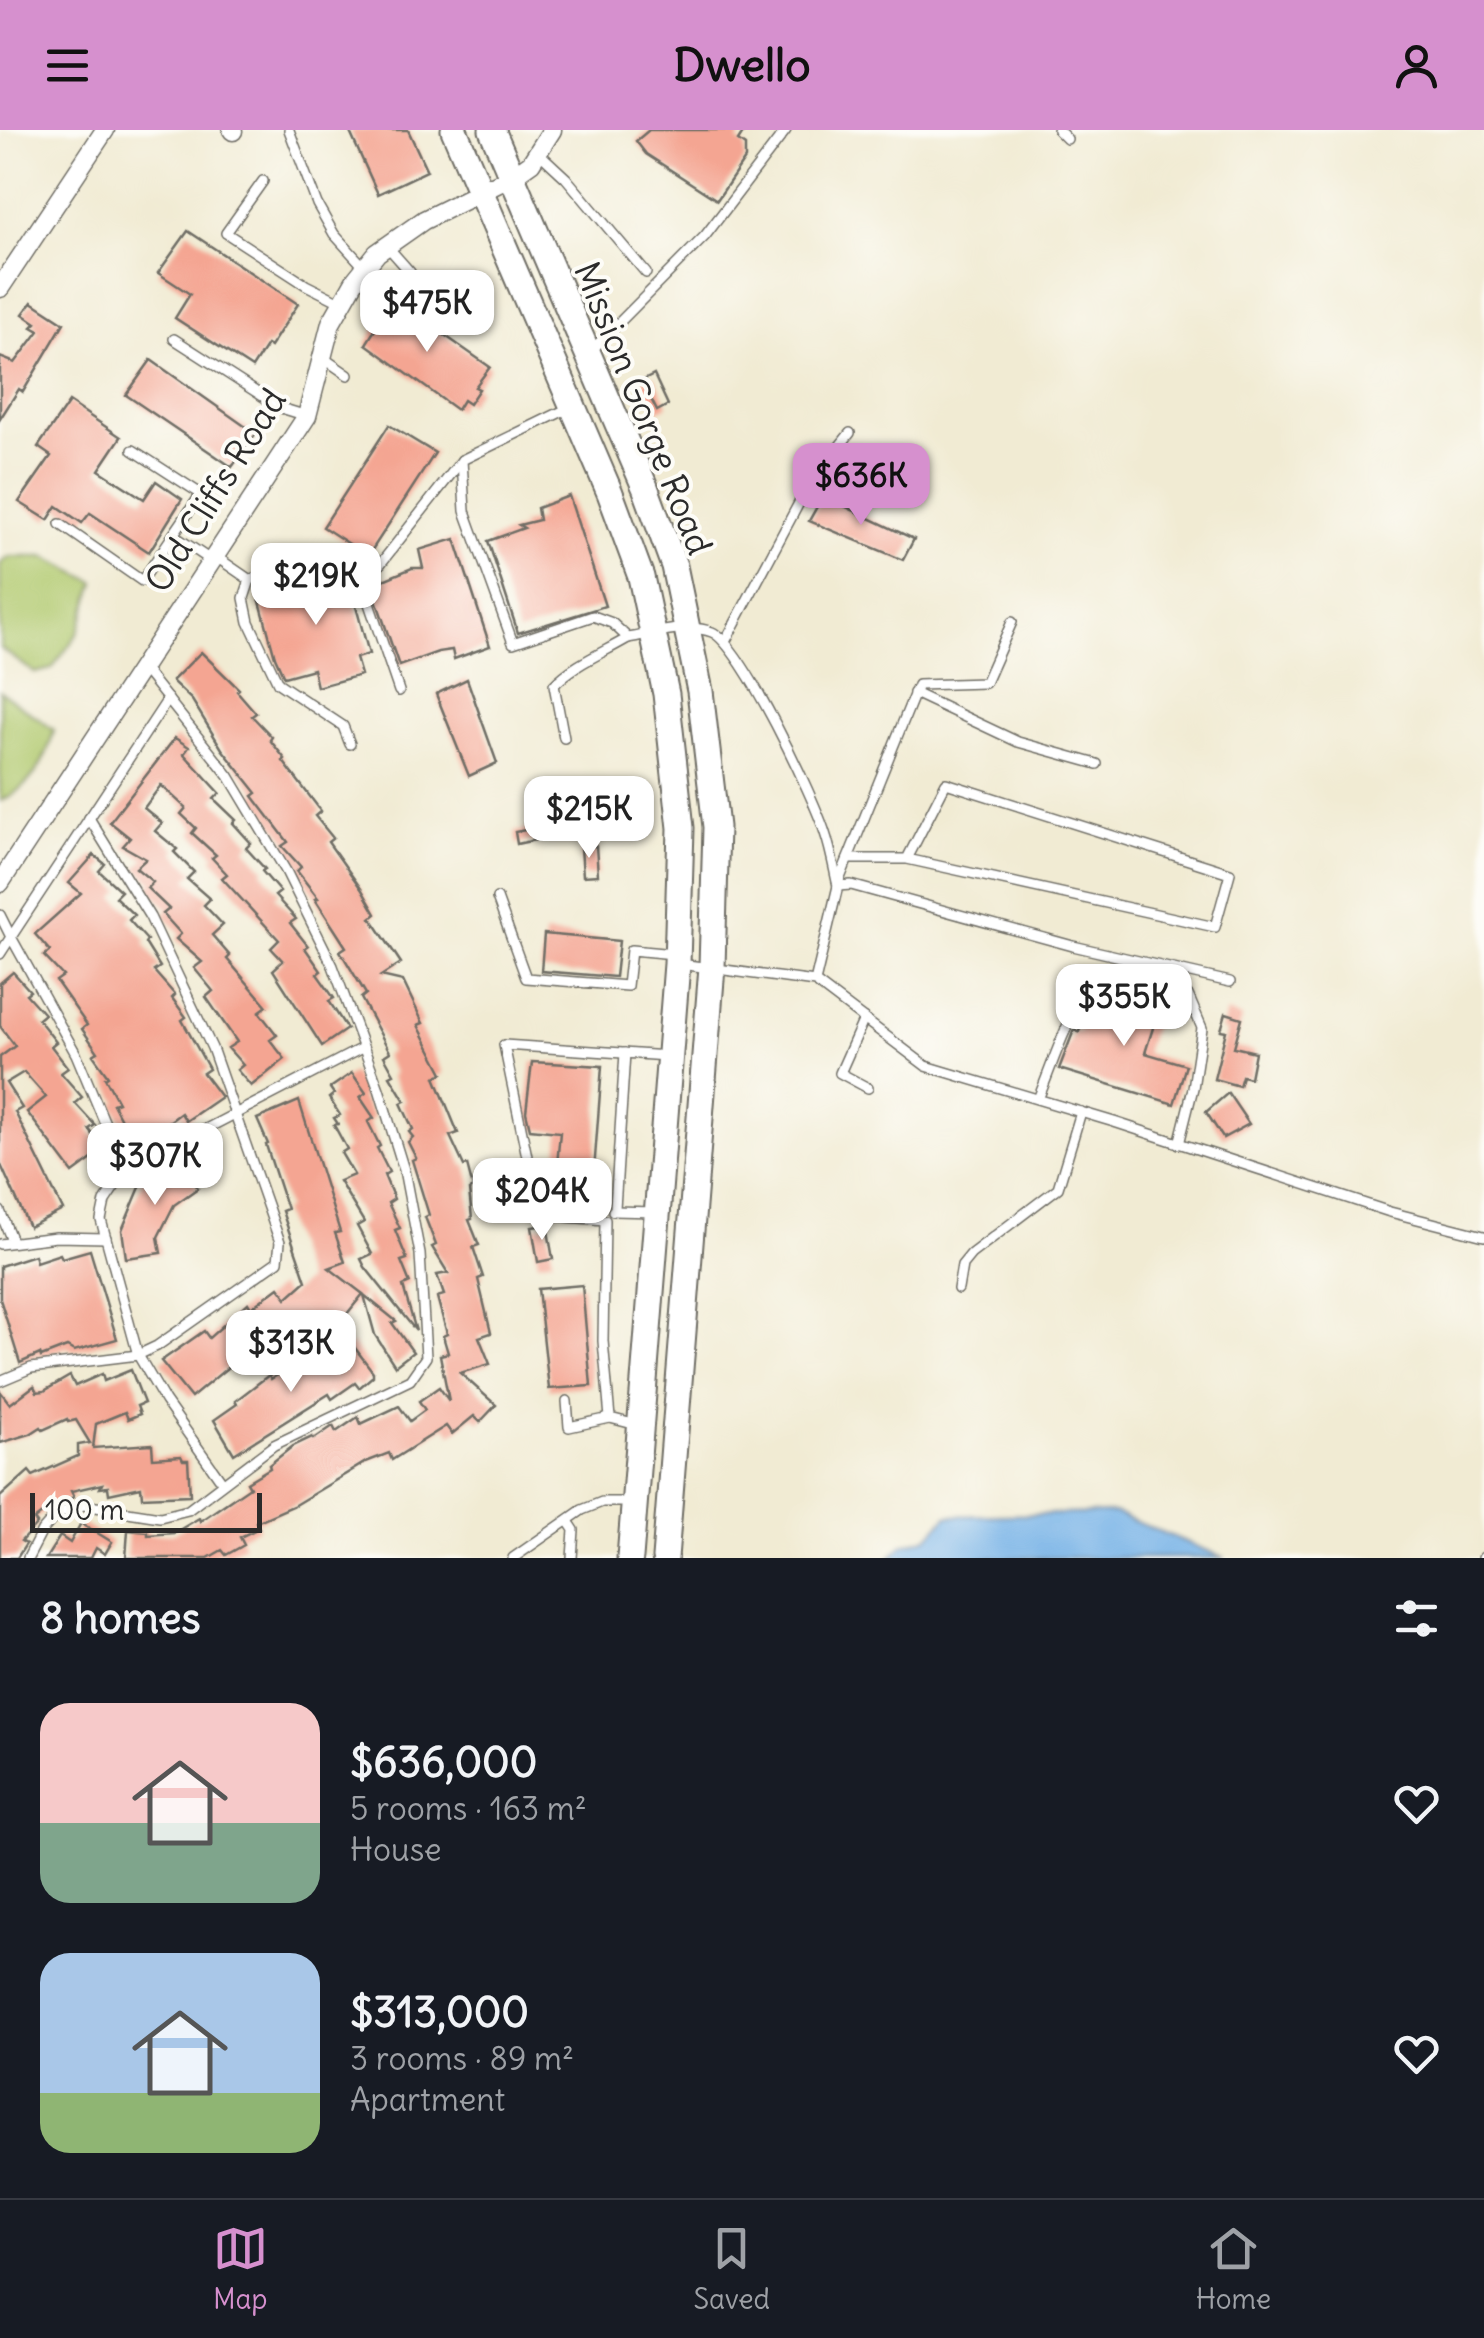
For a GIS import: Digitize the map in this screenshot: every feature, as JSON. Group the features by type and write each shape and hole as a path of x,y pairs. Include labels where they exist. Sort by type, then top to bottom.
{"main road":[{"name":"Mission Gorge Road","path":"454,130 610,493 641,576 641,636 666,694 681,828 677,959 630,1558"},
{"name":"Mission Gorge Road","path":"492,130 645,486 674,566 700,690 716,827 712,968 665,1558"}],"street":[{"path":"0,288 105,130"},
{"name":"Old Cliffs Road","path":"0,883 306,416 331,323 365,268 387,246 424,220 531,163 552,130"}],"lane":[{"path":"289,130 317,204 334,234 365,268"},
{"path":"588,355 705,236 786,130"},
{"path":"1058,130 1067,139"},
{"path":"538,152 566,178 646,272"},
{"path":"262,181 226,233 306,285 342,303"},
{"path":"387,246 410,272"},
{"path":"174,340 282,408 306,416"},
{"path":"322,358 348,374"},
{"path":"398,690 363,586 462,460 572,406"},
{"path":"726,642 808,486 850,434"},
{"path":"60,524 142,581 200,494 133,450"},
{"path":"462,460 464,511 513,643 593,616 641,636"},
{"path":"173,535 250,580"},
{"path":"308,554 250,580 244,598 249,622 278,682 343,726 350,744"},
{"path":"815,982 838,886 918,684 985,683 1012,622"},
{"path":"564,738 554,686 570,668 641,636 687,628 709,630 726,642 759,695 810,796 826,834 838,886"},
{"path":"28,1558 42,1531 57,1514 83,1505 160,1517 188,1510 274,1445 410,1380 426,1356 420,1254 404,1170 379,1089 333,966 286,871 229,776 142,667"},
{"path":"914,692 1018,742 1097,764"},
{"path":"0,954 168,699"},
{"path":"848,859 907,859 1215,926 1230,873 946,783 907,859"},
{"path":"0,1380 31,1368 138,1355 157,1346 278,1260 280,1242 212,1048 150,916 89,818"},
{"path":"838,886 851,886 1072,946 1230,982"},
{"path":"497,898 526,978 628,986 631,950 712,968 815,982 926,1066 1390,1212 1484,1236"},
{"path":"0,915 76,1054 125,1171"},
{"path":"1038,1099 1066,1031 1094,981 1116,972 1147,976 1188,995 1202,1028 1194,1088 1179,1144"},
{"path":"864,1020 840,1073 868,1088"},
{"path":"604,1220 539,1215 504,1045 670,1056"},
{"path":"222,1482 138,1355 101,1220 105,1201 125,1171 362,1048"},
{"path":"610,1418 602,1341 604,1220 615,1208 625,1053"},
{"path":"958,1289 962,1265 971,1254 1058,1188 1081,1112"},
{"path":"615,1208 659,1212"},
{"path":"0,1212 12,1241"},
{"path":"0,1244 56,1237 106,1238"},
{"path":"566,1400 568,1427 610,1418 641,1426"},
{"path":"512,1558 582,1510 602,1502 635,1502"},
{"path":"568,1521 574,1530 572,1558"}],"green space":[{"path":"9,557 45,557 95,582 78,633 52,669 35,673 0,648 0,564"},
{"path":"0,691 54,730 36,772 21,788 0,801"}],"water":[{"path":"1114,1513 1225,1558 889,1558 903,1545 928,1537 947,1516"}],"building":[{"path":"349,130 408,130 427,171 378,194"},
{"path":"649,130 745,130 738,141 745,146 745,159 717,200 646,154 636,141"},
{"path":"188,231 298,304 252,368 175,318 190,294 158,273"},
{"path":"390,297 490,367 475,387 479,389 469,404 463,400 457,410 366,344 378,325 373,322"},
{"path":"32,302 64,323 23,392 19,389 0,419 0,357 15,363 39,331 32,327 36,323 23,314"},
{"path":"151,360 256,434 232,467 126,395"},
{"path":"654,375 668,405 657,411 642,381"},
{"path":"69,402 121,437 99,470 144,499 156,481 182,499 149,552 90,513 82,523 57,506 48,520 19,502 51,456 38,447"},
{"path":"389,425 435,453 368,556 323,527"},
{"path":"569,496 605,606 518,633 488,541 539,520 537,508"},
{"path":"823,496 914,539 903,560 809,521"},
{"path":"455,539 490,646 454,659 452,650 438,652 399,666 372,588 412,568 423,568 419,550"},
{"path":"346,570 350,585 343,596 352,592 369,654 356,658 361,675 317,687 313,669 284,677 258,594"},
{"path":"201,652 239,689 256,713 252,716 272,737 270,740 283,761 321,811 315,816 333,838 328,842 362,890 376,914 371,918 401,963 381,976 403,981 423,1023 418,1025 443,1073 435,1077 458,1133 450,1136 464,1166 467,1165 473,1188 469,1190 469,1220 479,1245 473,1247 483,1277 478,1279 491,1333 479,1337 490,1364 460,1373 496,1405 480,1422 474,1416 452,1434 446,1426 392,1460 389,1453 366,1462 293,1506 256,1522 259,1528 240,1537 244,1545 226,1555 222,1550 208,1558 126,1558 128,1530 148,1535 174,1533 199,1518 200,1521 250,1487 247,1482 270,1468 293,1446 314,1439 333,1426 336,1432 358,1417 361,1424 399,1406 410,1421 425,1410 419,1401 439,1387 449,1401 440,1355 448,1353 443,1336 447,1334 437,1297 444,1295 437,1275 448,1273 432,1247 436,1245 425,1217 429,1215 412,1160 416,1158 408,1142 413,1129 384,1056 390,1052 361,998 366,994 340,951 346,947 315,899 318,898 297,871 301,867 282,846 288,842 253,796 257,793 222,749 192,700 172,681"},
{"path":"467,679 497,763 469,776 436,694"},
{"path":"175,738 189,747 184,754 220,793 214,799 236,820 233,823 251,843 246,848 280,892 275,896 296,919 290,923 308,946 305,948 321,971 317,974 334,998 329,1001 347,1029 322,1046 273,970 283,961 271,948 279,940 222,878 227,874 212,858 216,855 192,833 196,828 181,814 186,808 161,785 144,808 162,823 155,831 177,849 174,852 194,872 187,879 210,899 204,905 223,925 212,935 267,1006 259,1012 277,1035 270,1040 285,1059 251,1086 237,1070 243,1065 228,1048 237,1042 206,997 213,991 194,968 202,962 176,939 181,934 163,914 169,909 147,888 153,882 136,868 146,859 123,846 130,838 110,822"},
{"path":"556,824 558,835 517,844 515,832"},
{"path":"596,846 598,875 583,876 581,847"},
{"path":"94,855 105,864 99,871 121,891 115,897 134,915 129,920 147,940 145,943 160,967 154,971 175,995 172,998 186,1017 182,1020 209,1069 203,1073 221,1097 186,1121 181,1113 135,1147 113,1104 118,1102 105,1078 108,1076 93,1055 98,1052 82,1029 87,1025 56,981 63,976 44,956 50,951 35,934 81,893 69,883"},
{"path":"544,934 619,941 615,977 541,971"},
{"path":"13,972 44,1014 38,1019 56,1042 51,1046 68,1068 61,1073 82,1097 75,1103 95,1125 89,1129 104,1150 73,1173 27,1112 46,1097 24,1072 6,1083 22,1108 15,1112 63,1210 29,1227 0,1163 0,1057 15,1046 0,1026 0,983"},
{"path":"1122,985 1156,996 1153,1007 1159,1009 1145,1053 1186,1065 1174,1104 1059,1069 1074,1030 1079,1032 1082,1021 1089,1023 1096,1003 1116,1009"},
{"path":"1226,1013 1242,1018 1234,1047 1255,1052 1250,1078 1242,1076 1239,1086 1214,1079 1226,1031 1221,1030"},
{"path":"532,1062 602,1066 591,1211 553,1208 560,1132 530,1129 526,1112"},
{"path":"352,1073 366,1093 360,1097 374,1118 368,1122 389,1172 384,1175 394,1199 388,1203 400,1228 395,1230 407,1259 401,1261 410,1283 403,1286 416,1331 365,1267 361,1259 372,1254 357,1226 364,1222 339,1181 354,1175 341,1153 347,1149 334,1125 338,1124 334,1118 340,1115 329,1098 334,1094 330,1088"},
{"path":"1228,1093 1249,1124 1223,1138 1206,1112"},
{"path":"299,1101 340,1232 335,1233 345,1262 329,1268 363,1294 346,1315 319,1336 308,1322 287,1338 281,1330 191,1398 161,1361 204,1331 209,1338 248,1303 251,1308 279,1287 287,1298 306,1281 282,1211 287,1209 268,1144 257,1119"},
{"path":"177,1157 198,1188 174,1205 158,1237 161,1253 126,1258 122,1230 143,1180"},
{"path":"547,1225 553,1259 538,1262 532,1227"},
{"path":"90,1250 117,1339 74,1351 67,1347 20,1363 0,1299 0,1266 34,1255 36,1262"},
{"path":"582,1285 591,1386 549,1389 538,1289"},
{"path":"364,1295 396,1321 392,1323 413,1352 395,1366 375,1335"},
{"path":"352,1344 373,1376 359,1388 355,1383 332,1399 329,1394 234,1454 214,1420 269,1375 271,1379 323,1347 332,1361"},
{"path":"131,1370 144,1403 137,1406 140,1414 128,1419 125,1412 96,1424 93,1448 152,1444 153,1458 181,1456 188,1460 190,1495 142,1497 141,1487 109,1494 108,1487 100,1488 102,1484 71,1491 74,1497 52,1506 34,1520 37,1524 21,1541 26,1544 17,1558 0,1558 0,1497 29,1471 33,1476 78,1456 78,1445 90,1443 76,1420 67,1419 0,1443 0,1391 10,1404 34,1386 37,1392 44,1391 70,1376 75,1386 102,1374 104,1381"},
{"path":"81,1523 112,1542 105,1554 96,1548 91,1558 46,1558 60,1536 70,1543"}]}
